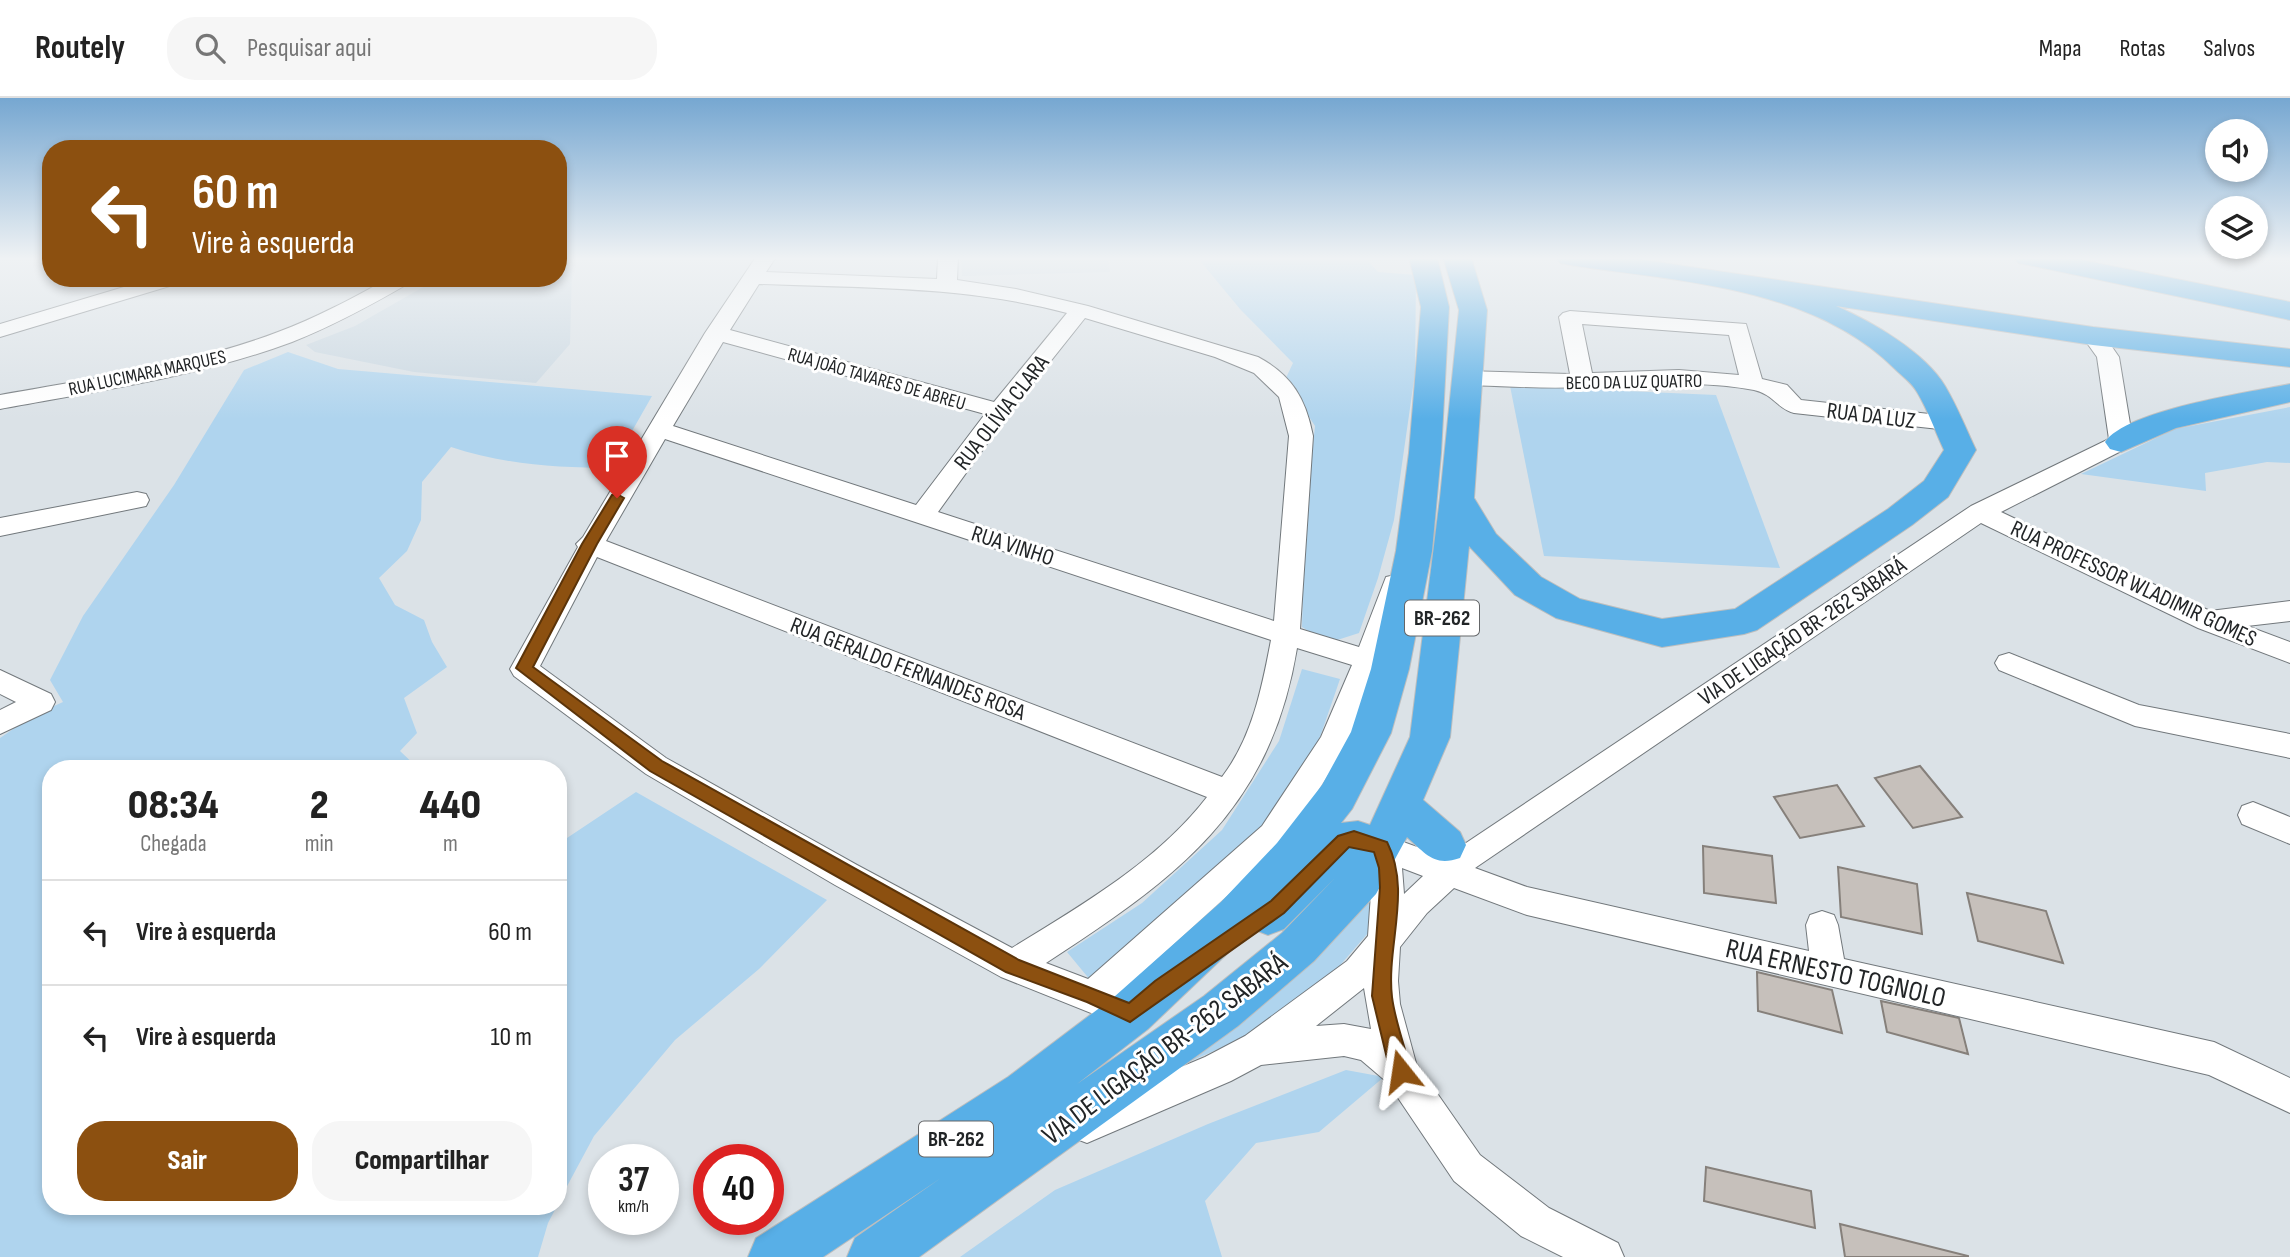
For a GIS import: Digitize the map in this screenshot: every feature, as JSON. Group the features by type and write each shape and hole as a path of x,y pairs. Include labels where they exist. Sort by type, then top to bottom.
{"highway":[{"name":"VIA DE LIGAÇÃO BR-262 SABARÁ","path":"775,1257 1025,1094 1128,999 1258,894 1292,856 1337,797 1371,733 1390,669 1414,551 1425,453 1435,311"},
{"name":"VIA DE LIGAÇÃO BR-262 SABARÁ","path":"874,1257 1221,1011 1297,947 1361,881 1390,826 1430,737 1457,498 1473,311"},
{"path":"1457,498 1484,542 1528,586 1569,609 1662,633 1744,621 1899,517 1936,489 1960,450 1930,386 1890,347 1825,311"},
{"path":"1929,311 2093,336 2290,358"},
{"path":"2021,311 2290,341"},
{"path":"2121,442 2165,420 2290,393"},
{"path":"1128,999 1278,907 1344,841 1390,826 1446,859"}],"street":[{"path":"0,331 66,311"},
{"name":"RUA LUCIMARA MARQUES","path":"0,402 190,366 267,344 340,311"},
{"path":"730,311 589,544 524,668 656,766 1013,966 1128,999"},
{"name":"RUA OLÍVIA CLARA","path":"922,515 999,411 1079,311"},
{"path":"1013,966 1127,892 1195,832 1227,792 1257,744 1273,695 1286,635 1301,436 1296,410 1283,386 1265,371 1236,357 1084,311"},
{"path":"1582,381 1570,317 1738,329 1752,383"},
{"name":"RUA JOÃO TAVARES DE ABREU","path":"716,332 999,411"},
{"path":"2093,336 2108,357 2121,442"},
{"name":"BECO DA LUZ QUATRO","path":"1466,378 1582,381 1679,377 1752,383 1779,390 1794,406"},
{"name":"RUA DA LUZ","path":"1794,406 1948,423"},
{"name":"RUA VINHO","path":"659,429 1368,660"},
{"name":"VIA DE LIGAÇÃO BR-262 SABARÁ","path":"1027,1151 1218,1069 1257,1048 1359,972 1416,903 1446,859 1493,839 1980,512 2121,442"},
{"path":"0,527 137,500"},
{"name":"RUA PROFESSOR WLADIMIR GOMES","path":"1980,512 2208,621 2290,653"},
{"name":"RUA GERALDO FERNANDES ROSA","path":"589,544 1227,792"},
{"name":"VIA DE LIGAÇÃO BR-262 SABARÁ","path":"1128,999 1273,835 1334,742 1368,660 1389,594 1414,551"},
{"path":"2208,621 2290,611"},
{"path":"2009,663 2135,715 2290,746"},
{"path":"0,681 41,702 0,723"},
{"path":"2253,815 2290,831"},
{"path":"1390,826 1382,996 1401,1071"},
{"name":"RUA ERNESTO TOGNOLO","path":"1446,859 1527,901 2214,1059 2290,1096"},
{"path":"1822,925 1829,971"},
{"path":"1257,1048 1344,1040 1370,1045 1401,1071 1467,1168 1535,1222 1604,1257"}],"shaded area":[{"path":"381,311 571,311 570,344 536,383 414,372 315,352 306,345 355,326"},
{"path":"1242,311 1416,311 1415,373 1394,520 1359,633 1328,643 1302,627 1305,527 1315,426 1285,380 1293,363"},
{"path":"288,352 338,369 652,396 611,468 530,464 451,447 422,482 421,520 407,551 379,578 395,605 424,620 432,642 447,667 404,698 417,733 400,751 410,760 42,760 42,1215 552,1215 538,1257 0,1257 0,738 32,716 63,702 50,680 83,616 174,485 244,370"},
{"path":"1510,386 1716,395 1780,568 1544,556"},
{"path":"2290,407 2290,463 2267,462 2205,473 2206,491 2081,474 2175,429"},
{"path":"1302,669 1340,679 1319,740 1264,830 1091,981 1067,952 1142,903 1222,830 1279,741"},
{"path":"636,792 827,900 759,969 675,1040 588,1144 567,1186 567,838"},
{"path":"1375,871 1369,932 1329,978 1246,1037 1159,1075"},
{"path":"1346,1070 1384,1077 1319,1132 1256,1143 1205,1201 1222,1257 960,1257 1055,1190 1208,1124"}],"building":[{"path":"1920,766 1962,817 1913,828 1875,778"},
{"path":"1837,785 1864,826 1800,838 1774,797"},
{"path":"1703,846 1772,856 1776,903 1704,893"},
{"path":"1838,867 1917,884 1922,934 1841,917"},
{"path":"1967,893 2046,911 2063,963 1978,941"},
{"path":"1757,972 1832,990 1842,1033 1758,1011"},
{"path":"1881,1001 1959,1018 1968,1054 1887,1032"},
{"path":"1706,1167 1811,1191 1815,1228 1704,1201"},
{"path":"1840,1224 1968,1256 1968,1257 1845,1257"}],"route":[{"path":"617,498 589,544 524,668 656,766 846,875 1013,966 1130,1013 1161,987 1262,920 1310,878 1347,839 1381,847 1388,868 1389,887 1382,996 1401,1071"}]}
